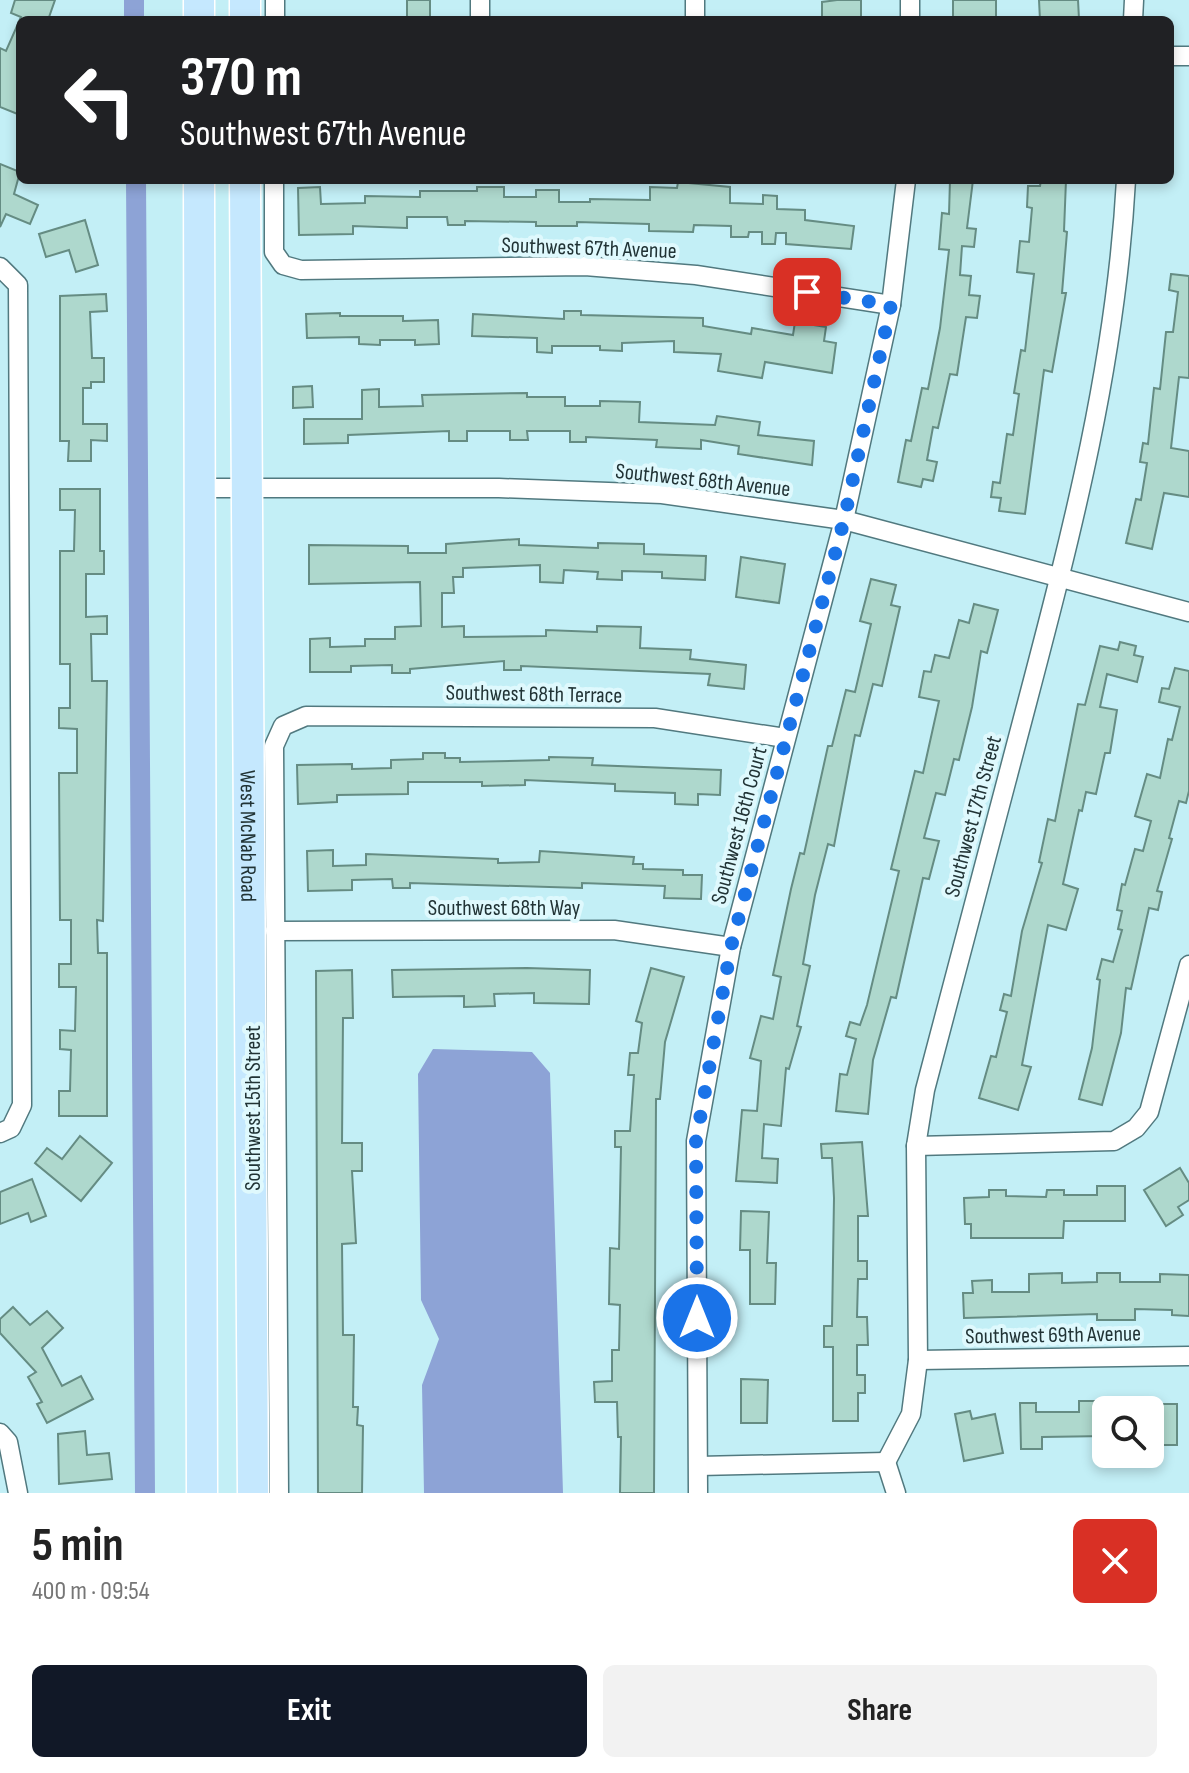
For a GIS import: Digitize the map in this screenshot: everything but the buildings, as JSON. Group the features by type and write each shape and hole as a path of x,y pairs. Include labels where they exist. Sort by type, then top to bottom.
{"main road":[{"path":"199,184 202,1493"},
{"name":"West McNab Road","path":"245,184 253,1493"}],"street":[{"name":"Southwest 67th Avenue","path":"274,184 274,252 283,265 301,270 585,266 696,275 891,305"},
{"name":"Southwest 16th Court","path":"698,1493 696,1141 731,947 844,520 891,305 906,184"},
{"name":"Southwest 17th Street","path":"886,1462 911,1414 918,1360 916,1146 925,1090 1061,576 1104,388 1122,244 1126,184"},
{"path":"0,267 18,285 22,1089 22,1105 11,1128 0,1133"},
{"name":"Southwest 68th Avenue","path":"199,488 499,488 662,494 844,520 1189,612"},
{"name":"Southwest 68th Terrace","path":"283,726 306,716 655,718 785,738"},
{"name":"Southwest 15th Street","path":"279,1493 274,746 283,726"},
{"name":"Southwest 68th Way","path":"275,931 614,930 731,947"},
{"path":"916,1146 1114,1141 1136,1128 1149,1112 1189,965"},
{"name":"Southwest 69th Avenue","path":"918,1360 1189,1356"},
{"path":"0,1433 8,1442 18,1493"},
{"path":"699,1466 886,1462 896,1493"}],"water":[{"path":"433,1049 532,1052 550,1073 563,1493 424,1493 422,1385 439,1339 421,1300 418,1074"}],"waterway":[{"path":"134,0 134,16"},
{"path":"136,184 145,1493"}],"route":[{"path":"697,1318 696,1141 731,947 844,520 891,305 807,292"}]}
